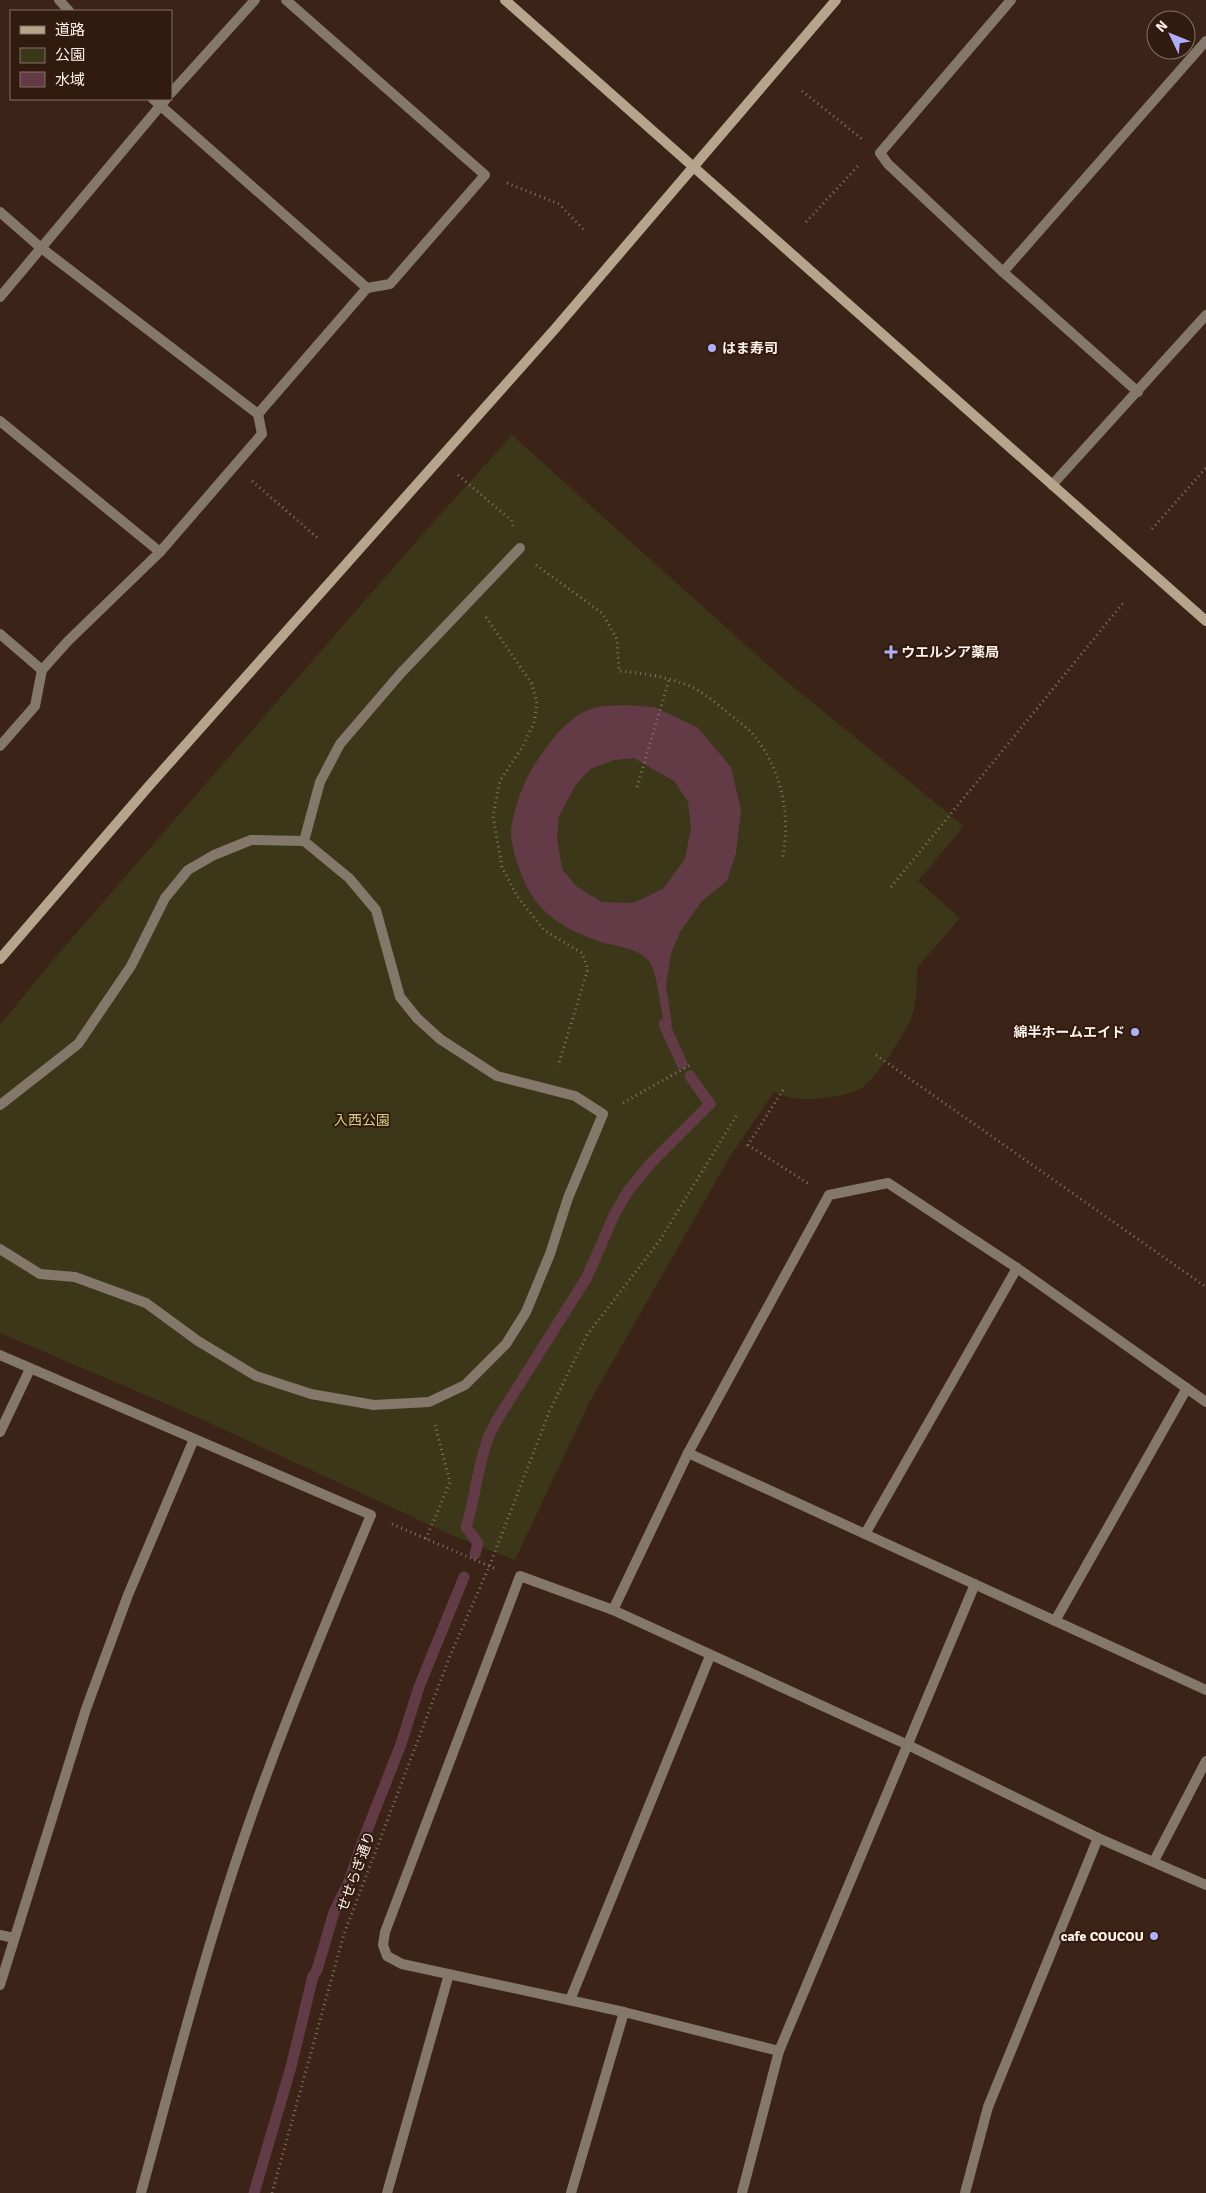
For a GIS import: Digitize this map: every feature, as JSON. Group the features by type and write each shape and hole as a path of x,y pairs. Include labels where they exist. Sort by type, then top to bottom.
{"street":[{"path":"59,0 69,10"},
{"path":"172,92 255,0"},
{"path":"258,414 367,288 390,284 485,175 286,0"},
{"path":"505,0 1206,621"},
{"path":"0,959 148,787 440,460 836,0"},
{"path":"1011,0 880,153 888,164 1004,272 1138,392"},
{"path":"1004,272 1206,41"},
{"path":"0,297 160,101 367,288"},
{"path":"0,212 40,247 258,414 262,434 160,552 68,641 42,670 35,706 0,746"},
{"path":"1052,485 1138,392 1206,314"},
{"path":"0,421 160,552"},
{"path":"304,841 320,782 340,744 367,710 471,597 520,548"},
{"path":"0,634 42,670"},
{"path":"0,1105 78,1044 131,966 165,898 188,870 214,855 251,840 304,841 349,878 376,910 400,997 417,1018 440,1039 497,1076 575,1096 603,1114 568,1198 550,1254 526,1312 506,1344 465,1385 429,1402 374,1405 311,1394 256,1376 198,1341 146,1303 75,1277 40,1274 0,1249"},
{"path":"612,1610 688,1454 829,1196 888,1183 1016,1268 1206,1402"},
{"path":"865,1534 1016,1268"},
{"path":"0,1355 371,1515 322,1631 261,1791 217,1920 141,2193"},
{"path":"0,1432 30,1369"},
{"path":"1055,1621 1187,1388"},
{"path":"0,1985 96,1683 128,1595 194,1439"},
{"path":"688,1454 1206,1690"},
{"path":"779,2051 624,2012 402,1964 387,1956 383,1945 384,1932 520,1576 612,1610 908,1745 1098,1838 1206,1885"},
{"path":"742,2193 779,2051 974,1584"},
{"path":"570,2000 710,1656"},
{"path":"1154,1861 1206,1760"},
{"path":"965,2193 988,2107 1098,1838"},
{"path":"0,1935 14,1938"},
{"path":"387,2193 450,1974"},
{"path":"571,2193 624,2012"}],"path":[{"path":"802,91 880,153 856,167 806,222"},
{"path":"485,175 559,204 585,231"},
{"path":"440,460 510,520 520,548 537,567 602,613 617,639 619,671 644,673 691,686 751,732 775,768 784,804 785,847 782,860"},
{"path":"234,466 319,539"},
{"path":"1152,529 1206,468"},
{"path":"471,597 532,684 537,704 534,724 523,746 500,780 493,816 502,867 516,896 544,930 582,953 588,969 550,1091"},
{"path":"891,887 1124,602"},
{"path":"637,787 669,680"},
{"path":"876,1055 1206,1287"},
{"path":"603,1114 690,1065"},
{"path":"783,1090 748,1144 829,1196"},
{"name":"せせらぎ通り","path":"272,2193 344,1934 446,1665 490,1567 550,1410 586,1334 660,1240 738,1113"},
{"path":"426,1539 450,1482 429,1402"},
{"path":"371,1515 490,1567"}],"green space":[{"name":"入西公園","path":"512,435 780,676 964,826 918,881 960,918 917,968 914,1008 910,1021 901,1037 888,1058 872,1078 866,1085 854,1092 817,1099 798,1099 774,1092 731,1155 590,1401 515,1560 458,1538 190,1414 0,1333 0,1025 53,960 281,697"}],"water":[{"path":"601,706 654,707 697,727 731,767 741,810 736,853 727,881 702,901 680,932 671,954 666,986 672,1026 664,1024 656,982 649,961 635,951 608,944 576,932 552,917 537,902 525,884 512,843 512,824 523,788 535,764 554,738 569,722 588,710","holes":["634,758 674,781 688,802 691,828 685,859 663,889 633,903 602,902 577,887 562,869 557,838 559,816 575,786 590,769 614,760"]}],"waterway":[{"path":"664,1024 682,1064"},
{"path":"475,1554 478,1543 466,1527 482,1458 490,1433 587,1277 615,1213 628,1191 650,1164 710,1104 690,1076"},
{"path":"254,2193 291,2067 313,1976 317,1970 334,1912 348,1884 401,1744 419,1687 464,1577"}],"place":[{"name":"はま寿司","path":"712,348"},
{"name":"ウエルシア薬局","path":"891,652"},
{"name":"綿半ホームエイド","path":"1135,1032"},
{"name":"cafe COUCOU","path":"1154,1936"}]}
